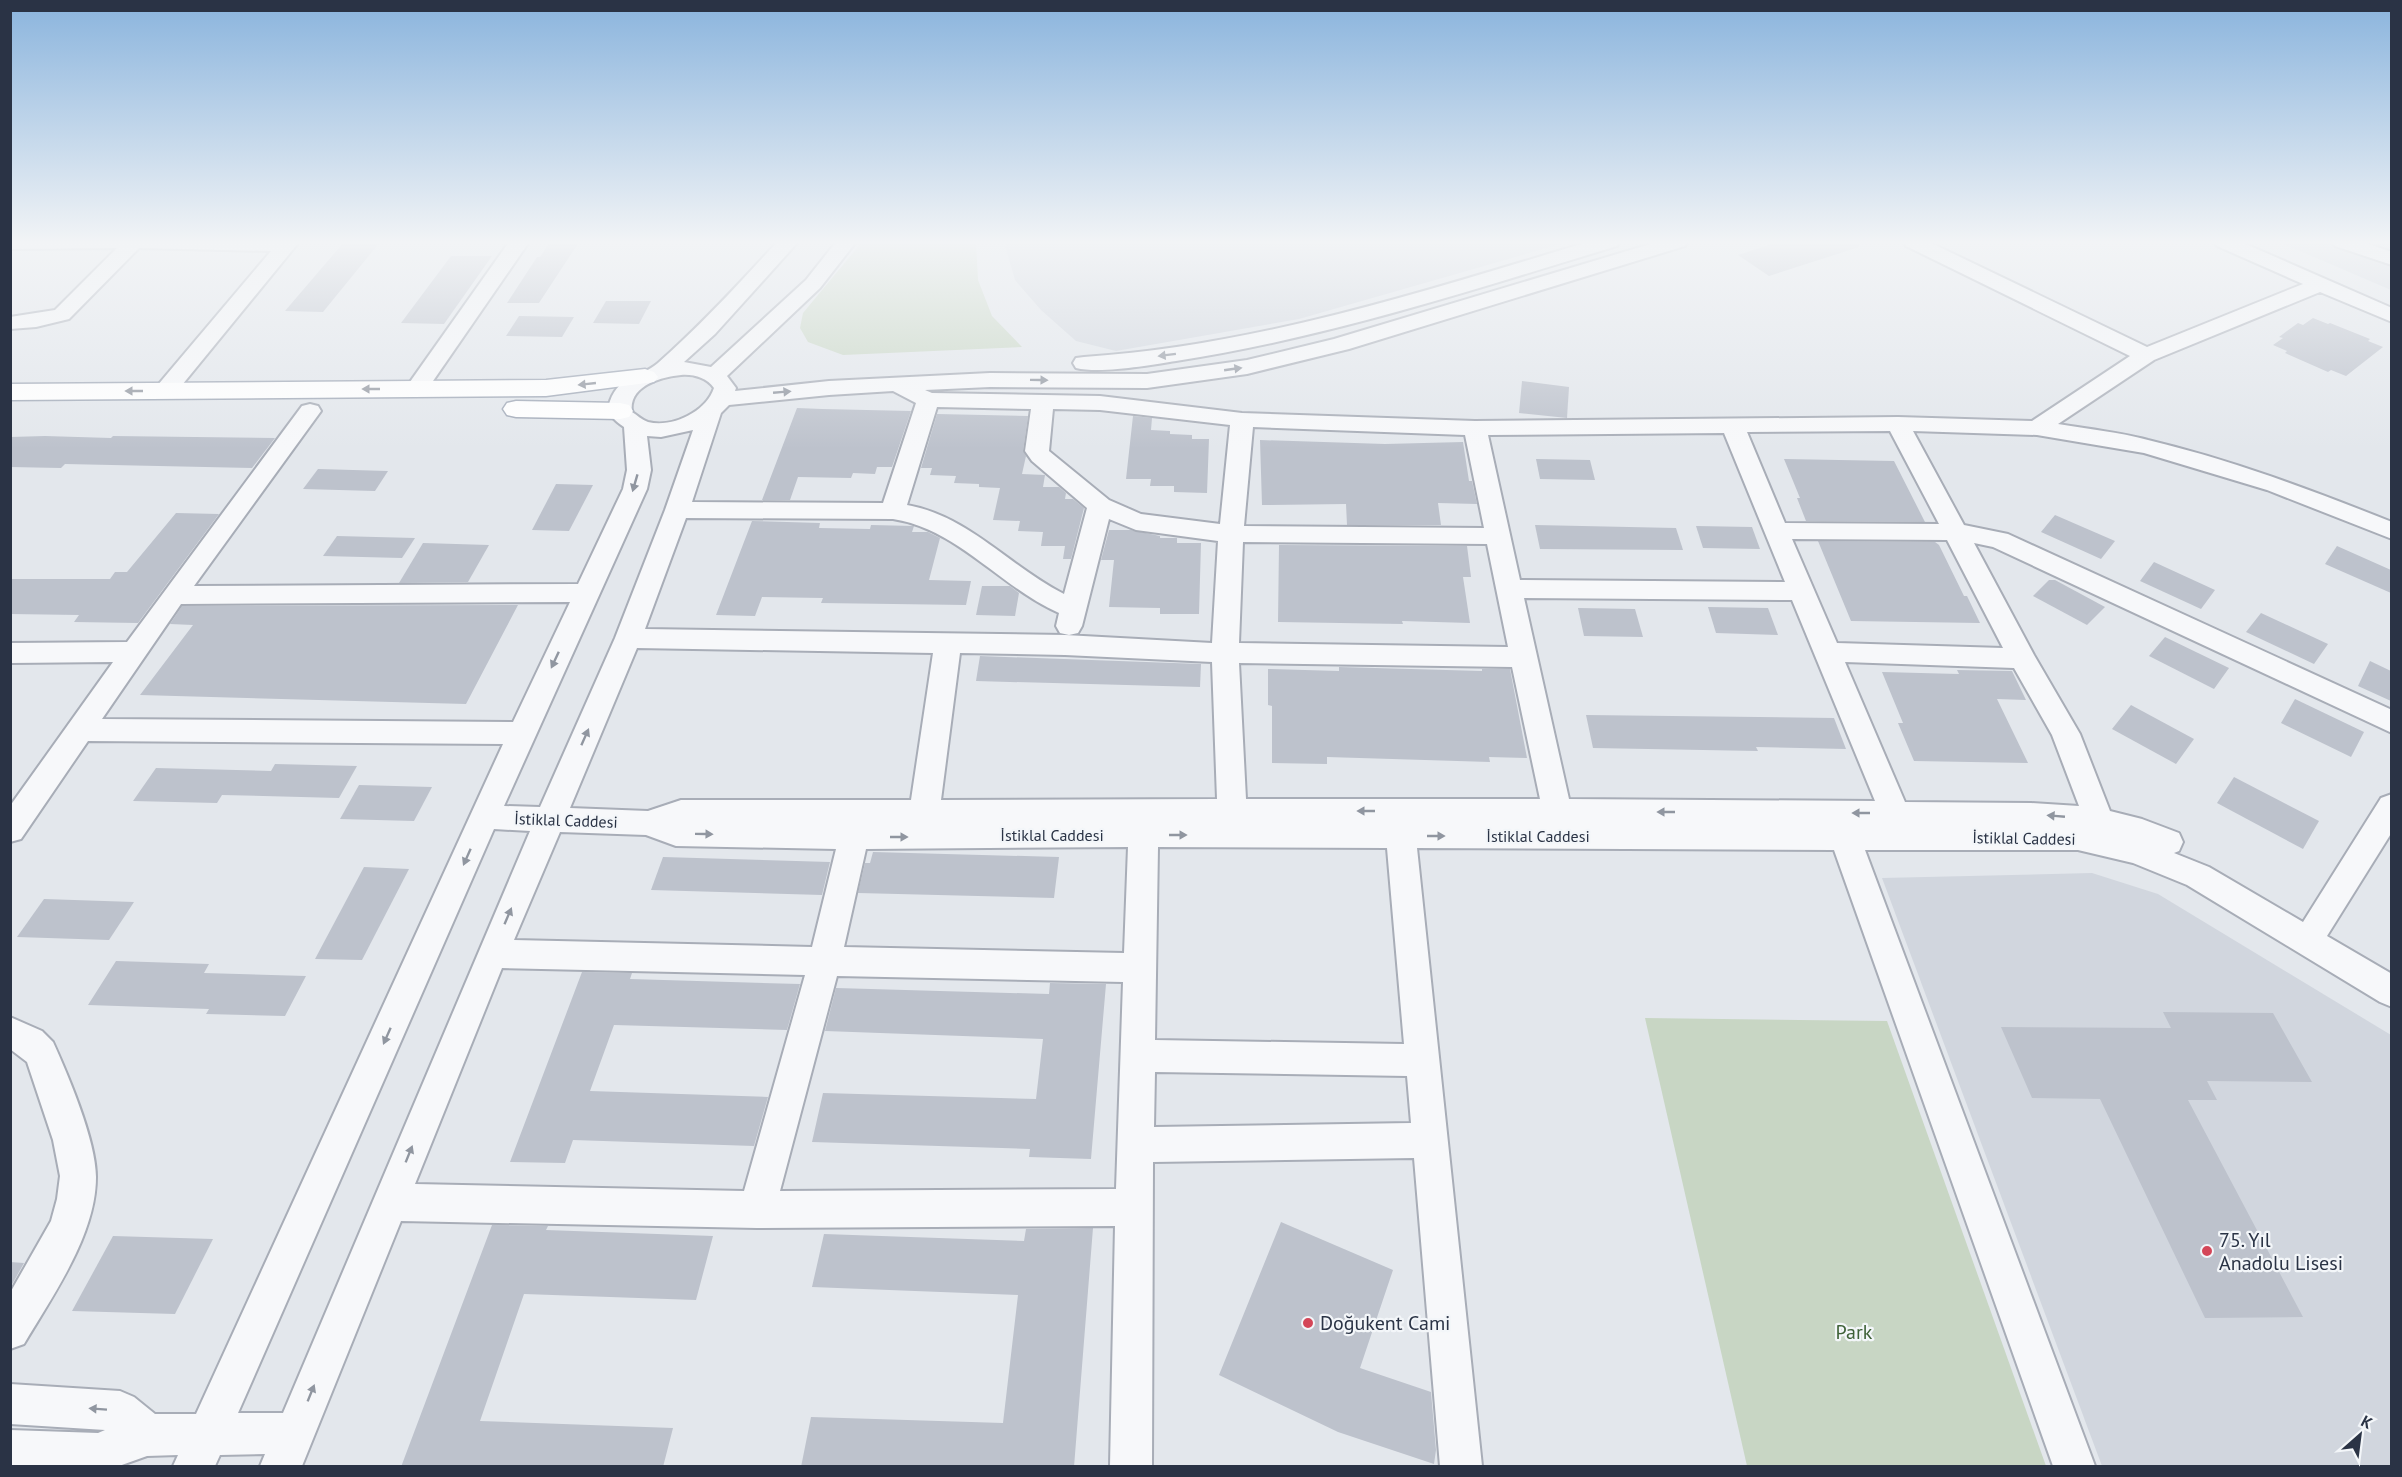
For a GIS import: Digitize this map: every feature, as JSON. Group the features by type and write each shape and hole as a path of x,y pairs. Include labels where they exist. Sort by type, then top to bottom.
{"main road":[{"path":"10,392 546,388 652,374"},
{"path":"10,413 533,409 628,418"}],"street":[{"path":"10,323 43,320 62,315 66,311"},
{"path":"165,391 232,311"},
{"path":"416,389 471,311"},
{"path":"201,1450 484,817 634,489 639,470 628,418 620,402 624,393 708,330 725,311"},
{"path":"628,418 665,429 682,426 717,392 789,311"},
{"path":"717,392 1117,362 1206,351 1368,311"},
{"path":"652,374 690,368 717,392 990,380 1147,381 1247,367 1341,344 1450,311"},
{"path":"2055,311 2146,355"},
{"path":"2037,428 2146,355 2255,311"},
{"path":"897,385 928,400 1043,401 1147,407 1242,420 1474,428 1898,424 2037,428 2134,444 2211,464 2275,485 2391,531"},
{"path":"10,1404 120,1411 147,1435 201,1450 288,1450 492,954 628,638 677,510 717,392"},
{"path":"893,511 928,400"},
{"path":"1043,401 1037,451 1040,456 1100,506 1122,518 1144,524 1231,534 1497,536"},
{"path":"10,830 174,595 310,411"},
{"path":"1232,810 1225,653 1231,534 1242,420"},
{"path":"1898,424 2022,658 2066,734 2104,832"},
{"path":"1732,425 1895,813"},
{"path":"1474,428 1557,811"},
{"path":"1065,645 1072,608 1100,506"},
{"path":"677,510 893,511 928,519 945,526 1049,598 1072,608"},
{"path":"1777,531 1957,532 1980,535 2018,548 2391,722"},
{"path":"1509,589 1801,591"},
{"path":"174,595 586,593"},
{"path":"628,638 1065,645 1225,653 1524,657"},
{"path":"924,812 948,643"},
{"path":"10,653 134,652"},
{"path":"1827,652 2022,658"},
{"path":"79,730 522,733"},
{"name":"İstiklal Caddesi","path":"484,817 648,823 676,834 854,837 1144,823 1232,810 2039,815 2104,832 2158,837 2194,854 2391,970"},
{"name":"İstiklal Caddesi","path":"648,823 681,812 924,812 1401,836 1845,838 2052,836 2104,832 2198,876 2391,992"},
{"path":"1131,1467 1134,1207 1144,823"},
{"path":"2317,926 2387,824"},
{"path":"1401,836 1461,1467"},
{"path":"757,1210 825,960 854,837"},
{"path":"1845,838 2074,1467"},
{"path":"492,954 1139,968"},
{"path":"10,1032 30,1042 41,1053 75,1154 78,1173 77,1194 61,1241 10,1330"},
{"path":"1138,1056 1423,1060"},
{"path":"1136,1145 1430,1140"},
{"path":"390,1202 757,1210 1134,1207"},
{"path":"10,1451 98,1454 147,1435"}],"shaded area":[{"path":"1042,311 1327,311 1299,319 1116,351 1076,341"},
{"name":"75. Yıl Anadolu Lisesi","path":"2092,873 2158,894 2391,1035 2391,1466 2102,1466 1882,878"}],"green space":[{"path":"805,311 990,311 992,316 1022,347 843,355 808,342 800,328"},
{"name":"Park","path":"1645,1018 1887,1021 2046,1466 1747,1466"}],"building":[{"path":"410,311 453,311 444,324 401,323"},
{"path":"600,311 646,311 639,324 593,323"},
{"path":"519,316 574,317 562,337 506,336"},
{"path":"2313,318 2370,339 2368,341 2383,347 2346,376 2331,370 2328,372 2285,353 2287,351 2273,345 2283,338 2279,337 2298,323 2303,325"},
{"path":"1522,381 1569,387 1567,418 1519,413"},
{"path":"797,408 911,411 892,467 877,467 875,474 853,473 851,478 798,477 790,500 762,500"},
{"path":"937,414 1028,416 1023,451 1026,456 1022,474 1045,475 1043,487 1059,487 1066,493 1065,499 1073,499 1084,508 1071,559 1063,559 1065,546 1041,546 1043,532 1018,531 1020,521 993,520 1000,488 954,483 956,476 930,475 932,468 921,468"},
{"path":"1133,416 1152,418 1151,430 1192,435 1192,439 1209,439 1207,493 1174,492 1174,486 1150,486 1151,479 1126,479"},
{"path":"10,437 275,438 252,468 65,464 61,468 10,467"},
{"path":"1260,440 1385,444 1463,442 1469,481 1472,481 1477,504 1438,503 1441,525 1347,525 1346,504 1262,505"},
{"path":"1536,459 1590,460 1595,480 1540,479"},
{"path":"1784,459 1894,461 1925,522 1806,521 1797,498 1800,498"},
{"path":"318,469 388,471 375,491 303,489"},
{"path":"556,484 593,485 569,531 532,530"},
{"path":"176,513 219,514 138,623 74,622 79,615 10,614 10,579 110,579 115,572 127,572"},
{"path":"2055,515 2115,541 2101,559 2041,532"},
{"path":"752,521 820,523 819,528 870,529 871,525 914,526 912,532 928,532 940,538 929,580 971,581 966,605 821,603 823,598 762,597 755,616 716,615"},
{"path":"1535,525 1676,528 1683,550 1540,549"},
{"path":"1696,526 1752,527 1760,549 1703,548"},
{"path":"1109,530 1131,530 1160,536 1160,538 1177,538 1177,543 1201,543 1199,614 1160,614 1160,608 1109,607 1114,560 1101,560"},
{"path":"337,536 415,538 402,558 323,556"},
{"path":"1818,541 1935,542 1939,545 1980,623 1851,621"},
{"path":"423,543 489,545 468,582 399,583"},
{"path":"1279,545 1467,546 1471,577 1463,577 1470,623 1278,622"},
{"path":"2337,546 2391,570 2391,593 2325,564"},
{"path":"2154,562 2215,590 2201,609 2140,581"},
{"path":"2049,580 2055,580 2105,607 2087,625 2033,596"},
{"path":"982,586 1010,586 1019,593 1015,616 976,615"},
{"path":"518,605 466,704 140,695 193,625 170,624 182,606"},
{"path":"1708,607 1768,608 1778,635 1716,633"},
{"path":"1578,608 1635,609 1643,637 1584,636"},
{"path":"2261,613 2328,644 2314,664 2246,632"},
{"path":"2165,637 2229,668 2214,689 2149,656"},
{"path":"980,656 1201,664 1200,687 976,681"},
{"path":"2370,661 2391,671 2391,701 2358,686"},
{"path":"1339,667 1482,671 1482,669 1510,669 1527,758 1489,757 1490,762 1327,757 1327,764 1272,763 1272,706 1268,705 1268,669 1339,671"},
{"path":"1957,670 2012,671 2026,700 1997,699 2028,763 1914,761 1898,723 1903,723 1882,672 1959,674"},
{"path":"2295,699 2364,732 2351,757 2281,723"},
{"path":"2131,705 2194,739 2176,764 2112,729"},
{"path":"1586,715 1834,718 1846,749 1756,747 1758,751 1593,748"},
{"path":"275,764 357,766 339,798 222,795 217,803 133,801 156,768 271,771"},
{"path":"2234,777 2319,821 2303,849 2217,803"},
{"path":"359,785 432,787 414,821 340,819"},
{"path":"873,852 1059,857 1054,898 858,893 865,863 870,863"},
{"path":"663,857 830,862 822,895 651,890"},
{"path":"364,867 409,869 362,960 315,959"},
{"path":"44,899 134,902 109,940 17,937"},
{"path":"116,961 209,964 204,973 306,976 285,1016 206,1014 209,1009 88,1005"},
{"path":"582,972 632,973 630,979 800,984 787,1030 614,1025 590,1091 768,1097 754,1146 573,1140 565,1163 510,1162"},
{"path":"1050,983 1106,984 1091,1159 1029,1157 1030,1149 812,1142 823,1093 1036,1099 1043,1039 825,1031 836,988 1049,994"},
{"path":"2163,1012 2273,1013 2312,1082 2207,1081 2217,1100 2188,1100 2303,1317 2205,1318 2100,1099 2032,1098 2001,1027 2171,1028"},
{"name":"Doğukent Cami","path":"1281,1222 1393,1270 1360,1368 1431,1392 1436,1450 1434,1464 1338,1432 1219,1375"},
{"path":"492,1225 548,1226 546,1230 713,1236 696,1300 524,1294 480,1421 673,1428 663,1467 401,1467"},
{"path":"1093,1228 1074,1467 801,1467 811,1417 1003,1423 1018,1295 812,1287 824,1234 1024,1241 1026,1229"},
{"path":"113,1236 213,1239 175,1314 72,1311"},
{"path":"10,1262 24,1263 10,1288"}],"place":[{"name":"75. Yıl Anadolu Lisesi","path":"2207,1251"},
{"name":"Doğukent Cami","path":"1308,1323"}]}
